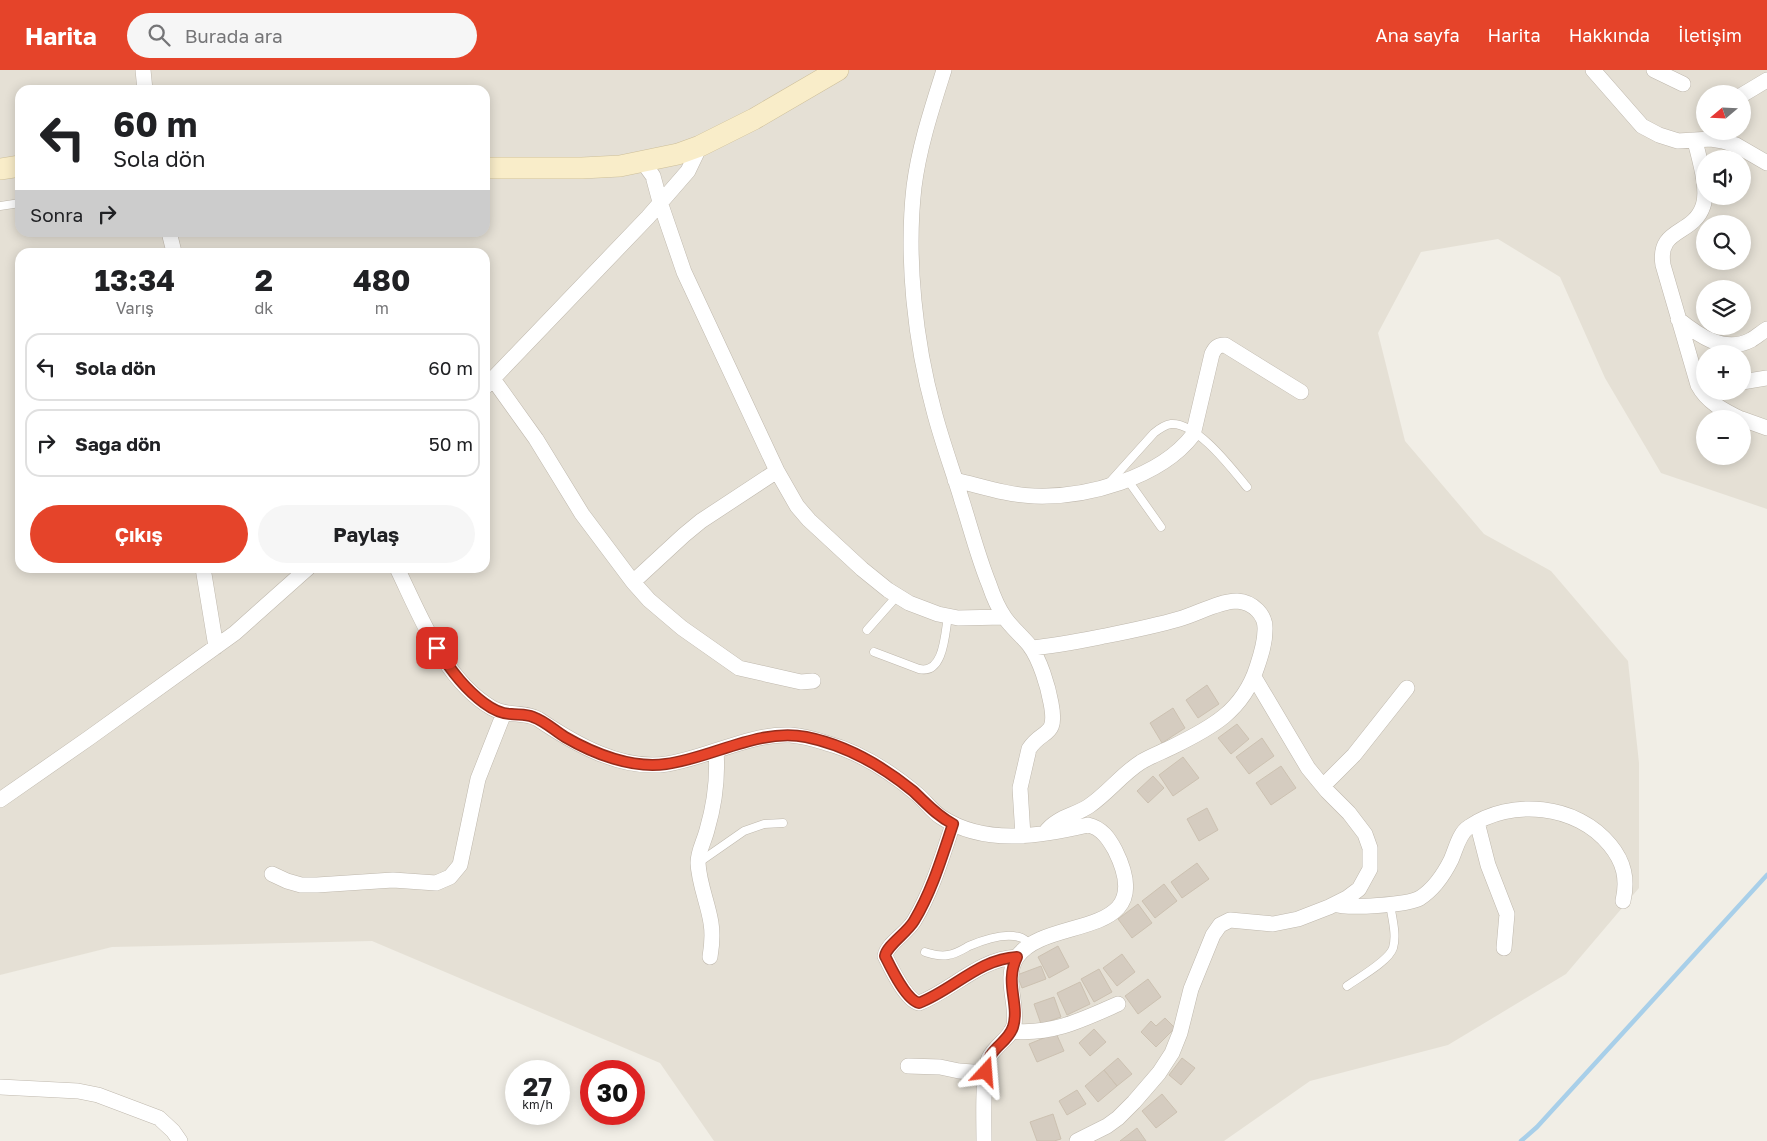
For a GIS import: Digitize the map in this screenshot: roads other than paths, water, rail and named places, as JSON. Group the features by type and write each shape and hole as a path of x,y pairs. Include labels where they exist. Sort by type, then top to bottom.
{"street":[{"path":"142,70 144,85"},
{"path":"490,168 620,166 678,154 700,146 754,119 838,70"},
{"path":"944,70 924,132 914,186 912,245 915,312 923,366 934,410 980,560 996,602 1004,617 1031,648 1047,686 1053,718 1050,729 1032,744 1029,749 1020,788 1023,836"},
{"path":"1593,70 1642,126 1659,135 1678,141 1696,138"},
{"path":"1654,70 1682,84"},
{"path":"1751,90 1767,80"},
{"path":"1704,140 1705,200 1703,207 1693,223 1665,242 1662,255 1678,319 1702,392 1724,410"},
{"path":"1718,140 1736,145 1767,163"},
{"path":"490,382 648,217 688,171 700,146"},
{"path":"643,162 653,176 684,272 777,471 797,506 809,520 862,569 909,603 958,618 1004,617"},
{"path":"0,169 15,167"},
{"path":"1678,319 1709,340 1728,346 1750,340 1767,329"},
{"path":"955,480 1011,493 1034,496 1074,495 1106,487 1150,470 1188,442 1194,432 1212,354 1215,347 1219,345 1224,345 1302,392"},
{"path":"1691,362 1696,366"},
{"path":"1751,381 1767,378"},
{"path":"490,384 536,440 582,514 633,582 649,600 682,628 739,668 801,682 813,682"},
{"path":"1751,422 1767,428"},
{"path":"633,582 701,521 777,471"},
{"path":"204,573 216,646"},
{"path":"0,800 97,733 235,633 302,573"},
{"path":"399,573 444,659 472,693 488,706 504,713 535,717 566,738 601,753 636,764 666,764 780,735 806,738 844,748 866,759 902,782 940,816 953,824 1003,837 1045,833 1088,825 1094,826 1103,832 1110,842 1122,870 1126,886 1120,904 1113,912 1102,919 1052,935 1031,945 1017,957 1012,967 1011,984 1014,1024 1011,1031 992,1051 986,1066 984,1141"},
{"path":"1031,648 1056,646 1152,626 1219,605 1240,601 1247,603 1257,610 1262,615 1265,624 1262,651 1254,678 1245,696 1226,715 1186,740 1138,764 1100,798 1087,807 1058,820 1045,833"},
{"path":"1076,1141 1107,1126 1118,1118 1159,1073 1172,1053 1180,1033 1191,989 1213,935 1220,925 1230,920 1261,924 1281,923 1298,919 1335,904 1359,889 1370,868 1370,848 1365,834 1358,823 1308,768 1254,678"},
{"path":"1323,786 1354,755 1407,688"},
{"path":"272,874 301,885 393,880 436,883 450,877 460,865 478,779 504,713"},
{"path":"710,957 712,941 711,921 698,863 699,852 707,831 712,804 716,751"},
{"path":"1335,904 1346,907 1390,904 1409,902 1420,898 1438,881 1465,830 1477,822 1507,811 1532,808 1566,815 1587,824 1604,838 1616,852 1622,865 1626,880 1623,901"},
{"path":"1477,822 1488,865 1507,914 1504,948"},
{"path":"953,824 924,904 913,924 888,949 885,956 896,977 912,1000 919,1003 987,964 1000,958 1017,957"},
{"path":"1011,1031 1035,1032 1069,1025 1118,1004"},
{"path":"908,1066 986,1072"},
{"path":"0,1087 78,1091 98,1095 159,1118 173,1131 180,1141"}],"lane":[{"path":"0,206 15,204"},
{"path":"1106,487 1160,428 1173,424 1194,432 1208,442 1247,487"},
{"path":"1127,479 1161,526"},
{"path":"867,630 897,596"},
{"path":"874,652 919,669 926,671 931,669 940,657 948,616"},
{"path":"698,863 744,831 764,824 783,823"},
{"path":"1347,986 1391,952 1394,935 1390,904"},
{"path":"925,952 937,956 947,956 985,940 1010,936 1023,938 1031,945"}],"waterway":[{"path":"1521,1141 1537,1127 1767,875"}]}
